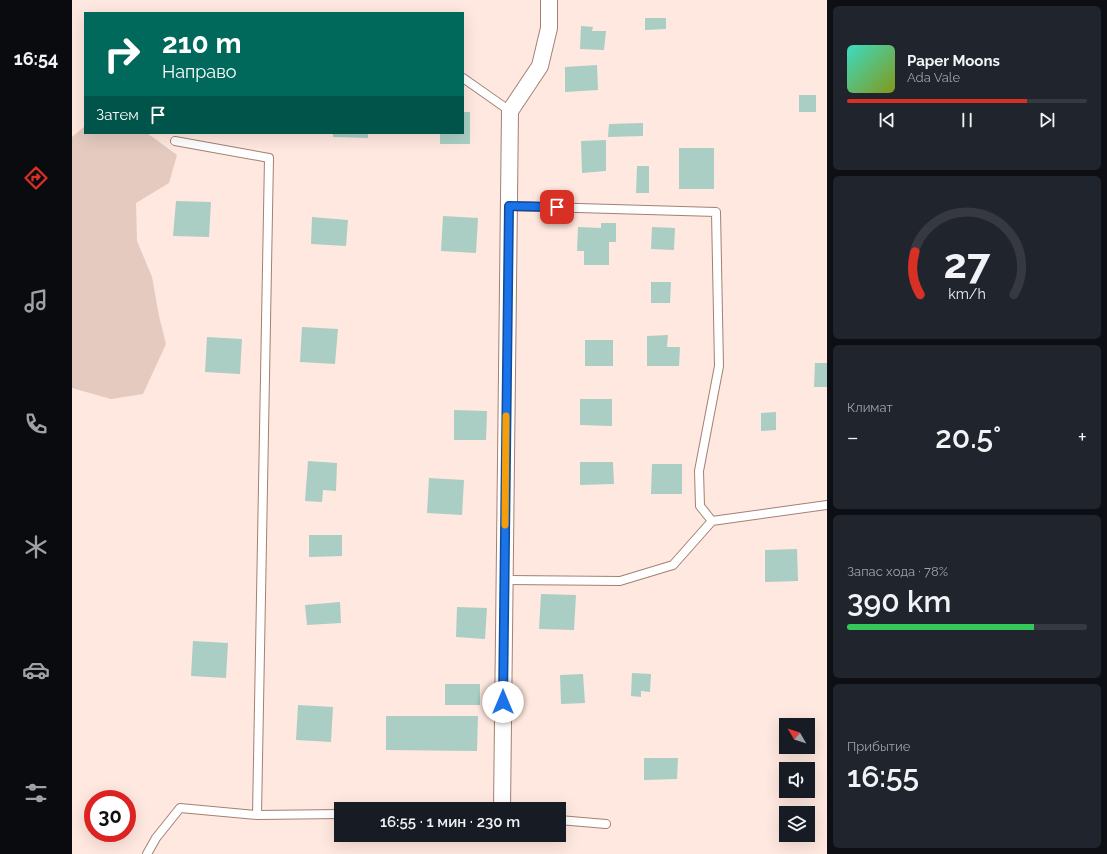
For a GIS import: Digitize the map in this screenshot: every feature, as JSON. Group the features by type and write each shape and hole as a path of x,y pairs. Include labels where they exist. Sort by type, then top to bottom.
{"street":[{"path":"502,802 510,111 540,66 549,28 549,0"}],"lane":[{"path":"464,79 510,111"},
{"path":"175,141 269,158 257,815"},
{"path":"509,206 716,212 719,366 699,471 700,506 712,521"},
{"path":"504,580 620,581 673,565 712,521 827,505"},
{"path":"147,854 156,838 180,808 257,815 334,814"},
{"path":"566,821 606,824"}],"shaded area":[{"path":"84,127 84,134 148,134 177,155 169,183 136,203 137,241 152,277 166,344 143,394 111,399 72,388 72,137"}],"building":[{"path":"645,18 666,18 666,29 645,30"},
{"path":"581,26 593,27 592,31 606,31 604,50 580,49"},
{"path":"597,65 598,90 565,92 565,67"},
{"path":"799,95 816,95 816,112 799,112"},
{"path":"464,112 470,112 470,144 440,144 440,134 464,134"},
{"path":"643,123 643,136 608,137 609,124"},
{"path":"333,134 368,134 368,138 333,137"},
{"path":"606,140 606,171 582,173 581,141"},
{"path":"679,148 714,148 714,189 679,189"},
{"path":"637,166 649,166 649,193 636,193"},
{"path":"176,201 211,202 209,237 173,236"},
{"path":"443,216 478,218 476,253 441,251"},
{"path":"312,217 348,220 346,246 311,244"},
{"path":"601,223 616,223 616,242 609,242 609,265 584,265 584,251 577,251 578,227 601,228"},
{"path":"652,227 675,228 674,250 651,249"},
{"path":"651,282 671,282 670,303 651,303"},
{"path":"302,327 338,329 335,364 300,362"},
{"path":"668,335 667,347 680,347 679,366 647,366 647,336"},
{"path":"207,337 242,339 240,374 205,372"},
{"path":"585,340 613,340 613,366 585,366"},
{"path":"815,363 827,363 827,387 814,387"},
{"path":"580,399 612,399 612,426 580,425"},
{"path":"454,410 487,411 486,440 454,440"},
{"path":"776,412 776,430 761,431 761,413"},
{"path":"308,461 337,463 336,491 323,490 322,502 305,501"},
{"path":"580,462 613,462 614,484 580,485"},
{"path":"652,464 682,464 682,494 651,494"},
{"path":"429,478 464,480 462,515 427,513"},
{"path":"309,535 342,535 342,556 309,557"},
{"path":"797,549 798,581 765,582 765,550"},
{"path":"541,594 576,595 574,630 539,629"},
{"path":"340,602 341,623 307,625 305,605"},
{"path":"457,607 487,608 485,639 456,637"},
{"path":"193,641 228,643 226,678 191,676"},
{"path":"632,673 651,674 650,692 641,691 641,697 631,696"},
{"path":"583,674 585,703 561,704 560,675"},
{"path":"445,684 480,684 480,705 445,705"},
{"path":"298,705 333,707 331,742 296,740"},
{"path":"386,716 478,716 477,751 386,750"},
{"path":"644,758 678,758 677,779 644,780"}],"slow traffic":[{"path":"505,525 506,416"}],"route":[{"path":"503,702 509,206 557,207"}]}
